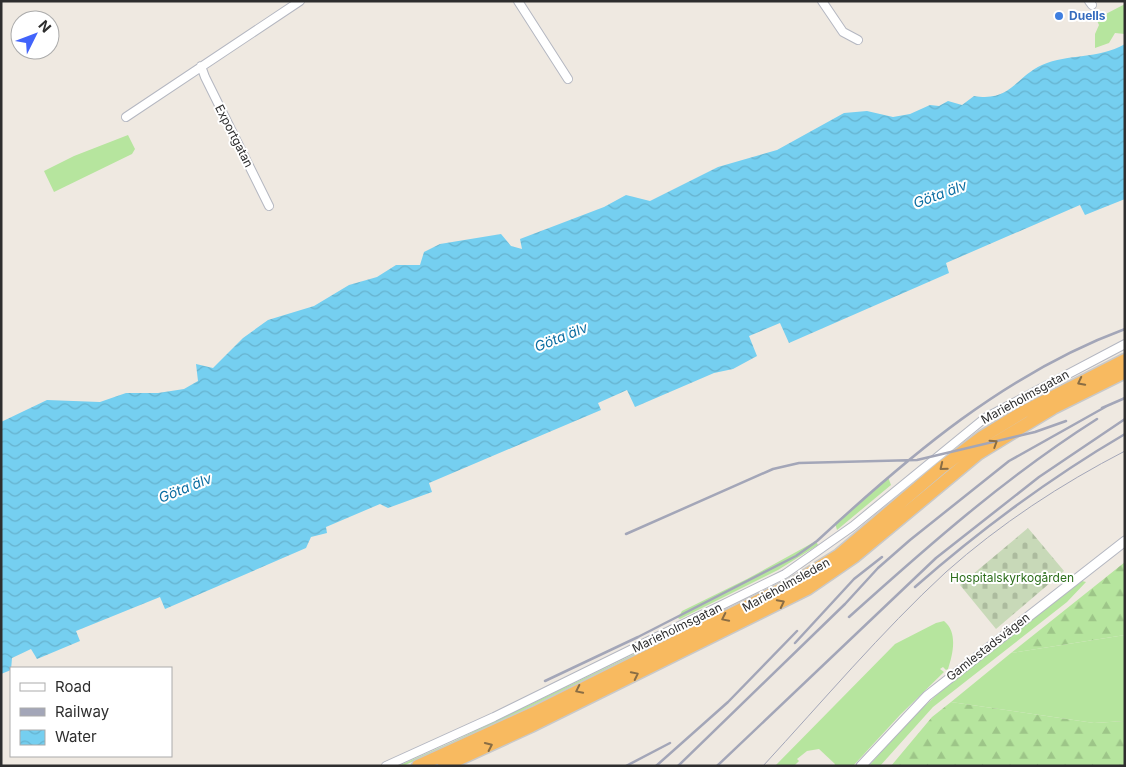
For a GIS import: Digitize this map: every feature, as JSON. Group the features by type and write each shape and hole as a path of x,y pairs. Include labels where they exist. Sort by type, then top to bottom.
{"highway":[{"name":"Marieholmsleden","path":"418,766 534,712 794,583 839,555 941,468 982,437 1023,412 1125,360"},
{"name":"Marieholmsleden","path":"444,766 531,726 807,589 855,556 979,453 1053,408 1125,372"}],"street":[{"path":"126,117 300,1"},
{"path":"518,1 568,79"},
{"path":"822,1 843,32 858,40"},
{"name":"Exportgatan","path":"201,66 269,206"},
{"name":"Marieholmsgatan","path":"386,766 502,713 785,574 853,526 985,418 1125,344"},
{"name":"Gamlestadsvägen","path":"862,766 927,696 1125,541"}],"green space":[{"path":"1125,4 1125,34 1115,33 1109,43 1095,48 1095,34 1099,25 1092,10 1100,17"},
{"path":"128,135 135,149 132,154 54,192 44,171 74,156"},
{"path":"888,477 891,485 837,530 835,523"},
{"name":"Hospitalskyrkogården","path":"1028,528 1064,571 996,629 960,585"},
{"path":"816,541 818,545 778,570 680,619 678,618 682,611 747,579"},
{"path":"1125,562 1125,635 1011,653"},
{"path":"1082,581 1086,582 1067,602 933,707 880,766 869,766 907,722 951,682"},
{"path":"944,621 953,637 953,650 948,669 946,670 943,667 940,669 944,672 900,715 853,766 834,766 835,764 819,749 807,751 797,759 799,761 794,766 775,766 895,644 936,623"},
{"path":"691,628 504,720 403,766 398,766 452,742"},
{"path":"1125,635 1125,721 1094,723 951,702 1011,653"},
{"path":"951,702 1094,723 1125,721 1125,766 891,766 932,717"}],"water":[{"name":"Göta älv","path":"1125,44 1125,199 1085,215 1080,205 946,263 949,273 789,343 780,323 749,336 757,356 733,369 714,373 635,407 627,390 598,403 601,410 429,483 432,492 388,508 380,504 326,527 327,533 311,537 306,548 165,609 160,597 76,631 80,641 37,659 31,649 12,658 10,670 1,674 1,422 47,400 100,402 126,393 158,393 184,389 198,381 196,364 213,368 243,338 268,320 314,306 349,285 377,277 396,265 420,265 424,252 440,244 501,234 511,246 522,249 520,239 604,207 626,195 650,201 718,167 777,150 844,113 867,111 893,117 910,114 930,105 939,106 948,101 962,105 974,96 996,96 1011,88 1033,70 1052,61 1094,55"}],"tram line":[{"path":"763,766 875,643 946,572 1009,521 1054,491 1125,451"}],"railway":[{"path":"545,681 638,637 796,556 817,541 887,478 924,448 1000,393 1081,347 1125,329"},
{"path":"1102,408 1125,398"},
{"path":"678,766 845,604 878,568 910,540 1009,461 1107,406"},
{"path":"849,617 938,538 1000,488 1031,464 1097,419"},
{"path":"717,766 936,558 1039,477 1125,419"},
{"path":"626,534 773,469 799,463 917,460 1035,432 1066,421"},
{"path":"915,587 1016,506 1070,468 1125,434"},
{"path":"795,643 854,579 882,557"},
{"path":"656,766 728,702 797,631"},
{"path":"626,766 670,743"}],"place":[{"name":"Duells","path":"1059,16"}]}
